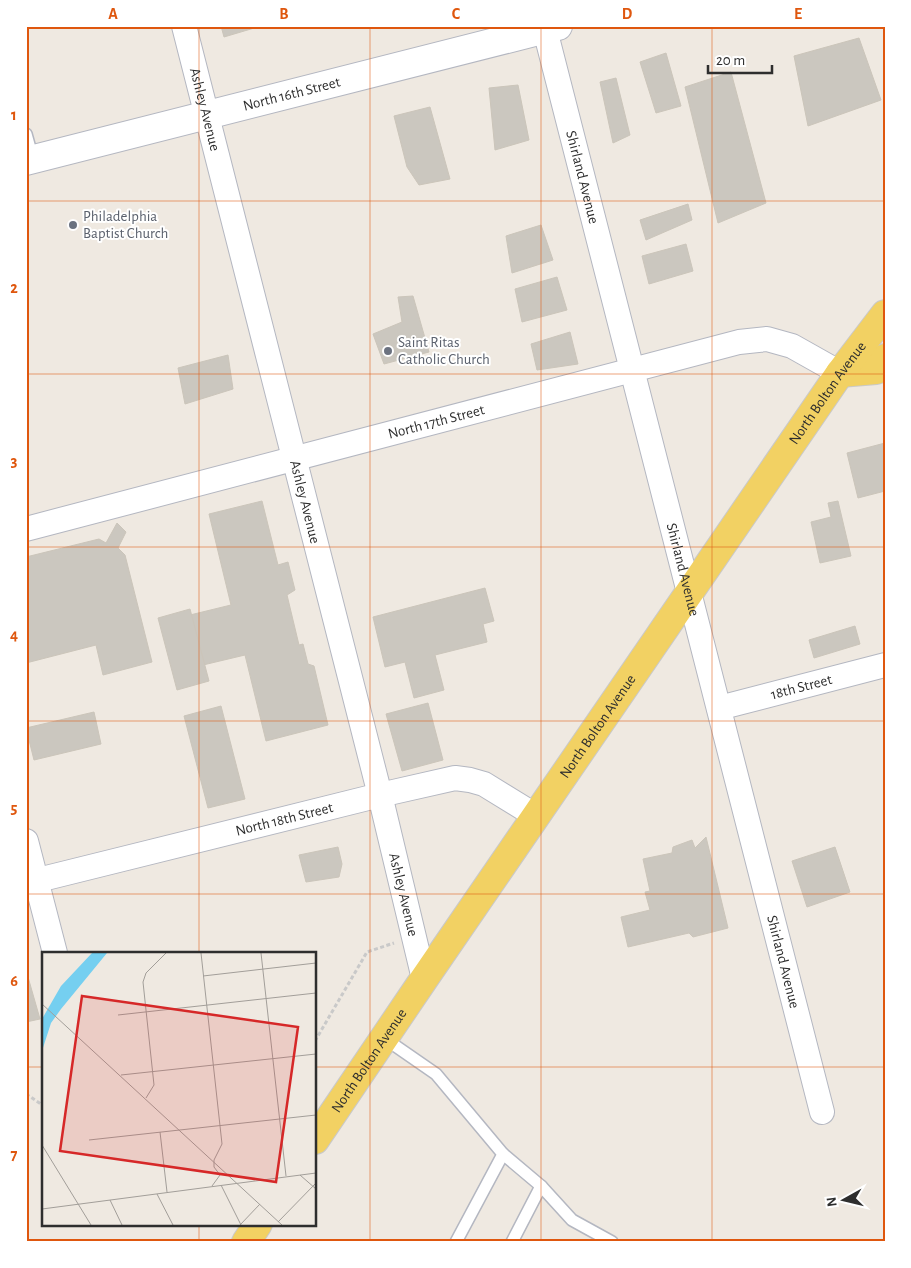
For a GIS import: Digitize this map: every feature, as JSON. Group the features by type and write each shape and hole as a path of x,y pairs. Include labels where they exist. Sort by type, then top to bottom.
{"main road":[{"name":"North Bolton Avenue","path":"316,1139 688,593 840,373 885,314"},
{"path":"840,373 876,370 885,358"},
{"path":"246,1242 257,1226"}],"street":[{"name":"Ashley Avenue","path":"184,26 380,795 424,979"},
{"name":"North 16th Street","path":"28,152 207,115 549,27"},
{"name":"Shirland Avenue","path":"549,27 688,593 822,1112"},
{"name":"North 17th Street","path":"26,529 739,342 767,339 792,346 840,373"},
{"name":"18th Street","path":"719,708 885,665"},
{"name":"North 18th Street","path":"31,881 455,778 484,784 536,816"},
{"path":"26,841 31,881 55,952"}],"lane":[{"path":"384,1038 436,1074 503,1154 541,1186 572,1220 612,1242"},
{"path":"456,1242 503,1154"},
{"path":"512,1242 541,1186"}],"path":[{"path":"316,1039 367,952 414,937"},
{"path":"26,1094 42,1105"}],"building":[{"path":"221,26 261,26 224,37"},
{"path":"859,38 881,100 808,126 794,56"},
{"path":"666,53 681,106 656,113 640,62"},
{"path":"731,72 766,203 718,223 685,87"},
{"path":"616,78 630,135 613,143 600,82"},
{"path":"518,85 529,140 495,150 489,88"},
{"path":"430,107 450,179 419,185 407,167 394,116"},
{"path":"688,204 692,220 646,240 640,220"},
{"path":"541,225 553,260 512,273 506,236"},
{"path":"686,244 693,271 649,284 642,256"},
{"path":"557,277 567,310 522,322 515,289"},
{"path":"413,296 429,352 384,364 373,334 402,322 398,297"},
{"path":"570,332 578,364 537,370 531,344"},
{"path":"228,355 233,389 185,404 178,368"},
{"path":"885,443 885,491 858,498 847,453"},
{"path":"262,501 278,565 288,562 295,590 287,595 299,645 303,644 308,664 314,666 328,725 266,741 245,655 203,665 190,615 231,605 209,514"},
{"path":"838,501 851,556 820,563 811,522 831,517 828,503"},
{"path":"117,523 126,532 118,548 125,555 152,662 103,675 96,645 26,663 26,557 99,539 106,543"},
{"path":"485,588 494,621 483,624 487,642 435,655 444,690 414,698 405,662 385,667 373,617"},
{"path":"190,609 209,681 177,690 158,618"},
{"path":"855,626 860,644 814,658 809,640"},
{"path":"428,703 443,760 402,771 386,714"},
{"path":"221,706 245,799 208,808 184,716"},
{"path":"94,712 101,744 34,760 26,728"},
{"path":"706,837 728,928 693,937 689,933 628,947 621,917 650,910 645,892 650,891 643,859 672,853 673,847 692,840 695,848"},
{"path":"338,847 342,864 339,877 306,882 299,855"},
{"path":"835,847 850,892 807,907 792,861"},
{"path":"26,970 40,1019 26,1022"}],"place":[{"name":"Philadelphia Baptist Church","path":"73,225"},
{"name":"Saint Ritas Catholic Church","path":"388,351"}]}
